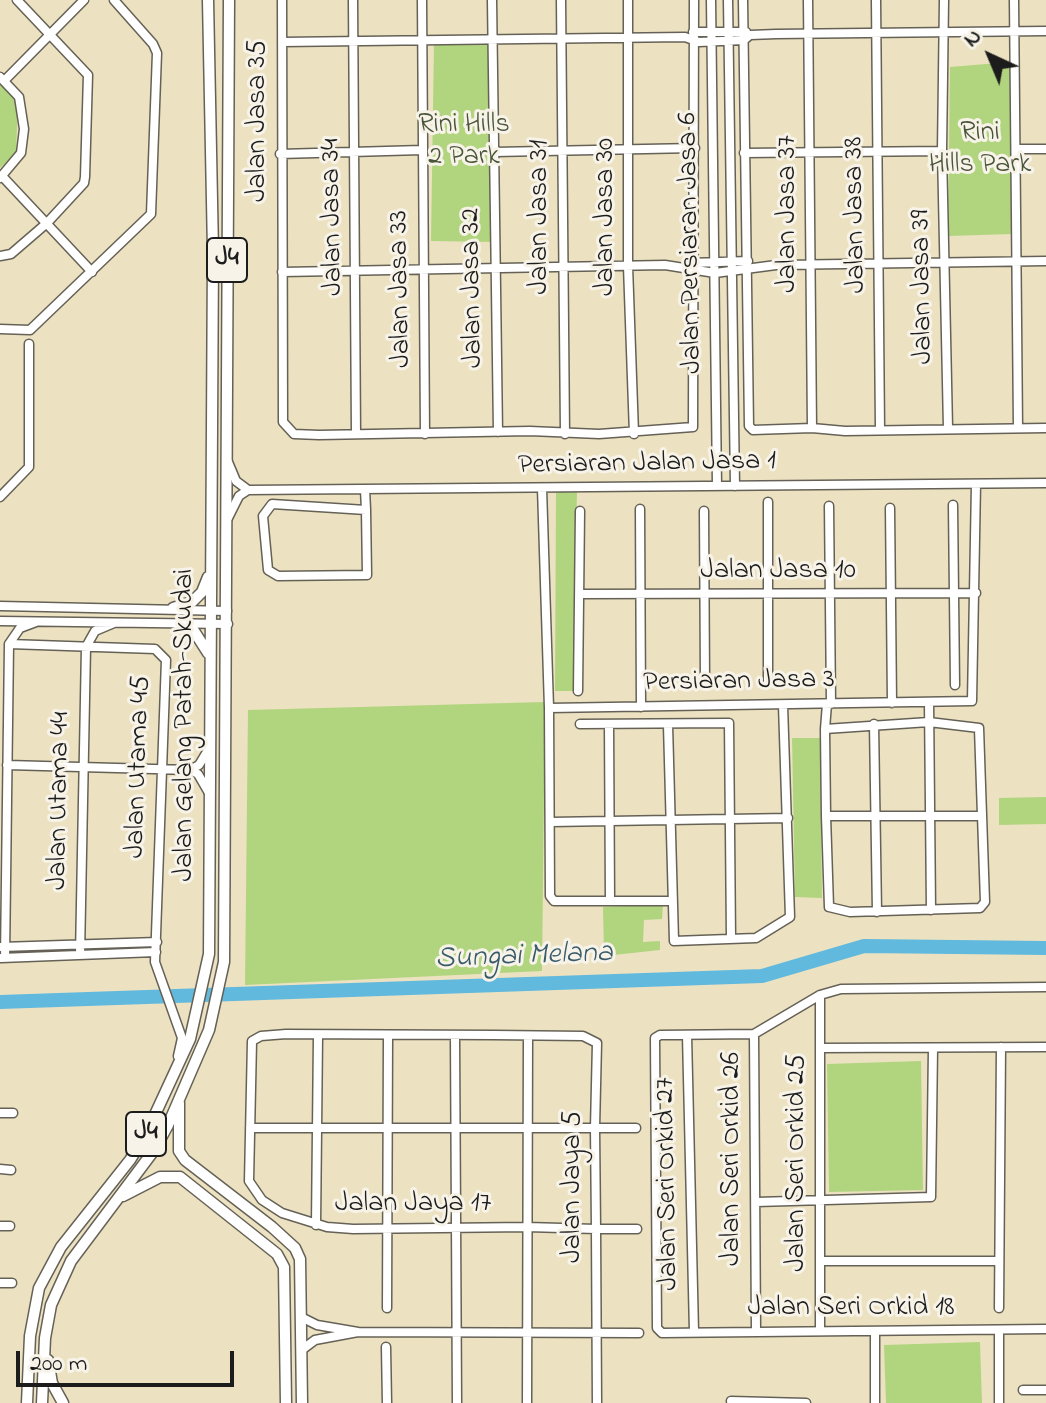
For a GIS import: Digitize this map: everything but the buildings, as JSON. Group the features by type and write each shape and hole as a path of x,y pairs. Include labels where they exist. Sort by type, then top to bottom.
{"main road":[{"name":"Jalan Gelang Patah-Skudai","path":"27,1403 30,1336 39,1288 61,1247 130,1160 174,1075 190,1039 209,954 213,244 208,0"},
{"path":"208,39 219,0"},
{"path":"219,0 228,37"},
{"name":"Jalan Gelang Patah-Skudai","path":"42,1403 45,1338 51,1305 71,1261 155,1149 209,1030 224,962 229,0"},
{"path":"173,608 192,602 202,592 211,568"},
{"path":"179,623 194,631 210,659"},
{"path":"179,1097 179,1143 185,1160 289,1242 300,1259 302,1403"},
{"path":"118,1199 171,1174 180,1177 273,1249 284,1267 285,1401"},
{"path":"246,1226 250,1215 257,1215"},
{"path":"45,1338 52,1383 63,1403"}],"street":[{"path":"0,256 11,254 47,223 84,183 88,75 17,0"},
{"path":"84,0 2,79 19,97 24,129 21,153 1,177 92,272"},
{"path":"0,329 30,330 143,223 153,206 157,53 114,0"},
{"name":"Jalan Jasa 35","path":"282,0 283,422 290,432 356,434"},
{"name":"Jalan Jasa 34","path":"353,0 356,434"},
{"name":"Jalan Jasa 33","path":"422,0 425,434"},
{"name":"Jalan Jasa 32","path":"492,0 498,432"},
{"name":"Jalan Jasa 31","path":"561,0 565,434"},
{"name":"Jalan Jasa 30","path":"628,0 628,266 634,434"},
{"path":"356,434 634,434 690,430 694,424 692,266 695,148 689,39 694,31 694,0"},
{"name":"Jalan Persiaran Jasa 6","path":"711,0 717,486"},
{"name":"Jalan Persiaran Jasa 6","path":"728,0 735,486"},
{"path":"743,0 746,35 746,260 750,269 746,419 753,430 1046,428"},
{"name":"Jalan Jasa 37","path":"808,0 812,428"},
{"name":"Jalan Jasa 38","path":"876,0 880,429"},
{"name":"Jalan Jasa 39","path":"944,0 942,151 948,428"},
{"path":"1014,0 1018,428"},
{"path":"694,31 712,36"},
{"path":"282,42 629,37 689,39 746,35 1046,31"},
{"path":"494,152 695,148"},
{"path":"1017,149 1046,149"},
{"path":"280,154 422,150"},
{"path":"744,153 942,151"},
{"path":"282,272 692,266 714,260 746,260"},
{"path":"692,266 715,273 731,273 811,264 1046,261"},
{"path":"0,497 29,467 29,344"},
{"path":"226,521 239,496 248,490 236,481 227,457"},
{"name":"Persiaran Jalan Jasa 1","path":"248,490 1046,483"},
{"path":"976,484 976,593"},
{"path":"542,488 551,899 671,901"},
{"path":"365,489 366,510 367,575 278,576 268,570 264,556 263,516 272,504 366,510"},
{"path":"768,502 768,682"},
{"path":"953,505 955,685"},
{"path":"825,729 929,722 979,728 985,902 980,908 877,912 832,911 829,907 825,729 829,704 829,506"},
{"path":"890,508 892,703"},
{"path":"640,509 641,707"},
{"path":"578,691 580,511"},
{"path":"704,511 705,683"},
{"name":"Jalan Jasa 10","path":"580,594 976,593"},
{"name":"Persiaran Jasa 3","path":"549,708 972,701 976,593"},
{"path":"0,606 227,611"},
{"path":"0,621 228,624"},
{"path":"36,622 20,628 9,644 3,958 156,952"},
{"path":"86,647 95,631 114,623"},
{"name":"Jalan Utama 45","path":"9,644 155,649 166,660 156,952 159,979 182,1038 174,1075"},
{"name":"Jalan Utama 44","path":"80,955 86,647"},
{"path":"929,702 931,910"},
{"path":"668,725 674,941 756,938 787,921 788,818 783,705"},
{"path":"580,724 729,723 731,939"},
{"path":"874,724 877,912"},
{"path":"609,725 610,901"},
{"path":"190,770 199,765 210,744"},
{"path":"7,765 190,770 198,774 210,795"},
{"path":"826,816 980,816"},
{"path":"551,822 788,818"},
{"path":"3,947 157,942"},
{"path":"687,1035 754,1034 820,995 865,986 1046,987"},
{"name":"Jalan Seri Orkid 25","path":"820,995 820,1331"},
{"name":"Jalan Seri Orkid 26","path":"754,1034 756,1331"},
{"name":"Jalan Seri Orkid 18","path":"687,1035 660,1035 655,1038 657,1328 662,1333 1046,1329"},
{"name":"Jalan Seri Orkid 27","path":"687,1035 694,1332"},
{"name":"Jalan Jaya 17","path":"318,1036 261,1036 252,1041 251,1188 282,1213 316,1225 637,1229"},
{"path":"316,1225 318,1036 528,1036 527,1403"},
{"path":"387,1308 385,1127 388,1036"},
{"name":"Jalan Jaya 5","path":"528,1036 583,1036 597,1043 597,1403"},
{"path":"455,1037 458,1127 457,1403"},
{"path":"999,1308 1001,1047"},
{"path":"820,1048 1046,1047"},
{"path":"756,1202 931,1197 933,1048"},
{"path":"0,1113 13,1113"},
{"path":"250,1128 636,1128"},
{"path":"0,1169 11,1170"},
{"path":"820,1261 999,1261"},
{"path":"0,1283 12,1283"},
{"path":"303,1318 317,1325 358,1332 639,1333"},
{"path":"999,1330 999,1403"},
{"path":"303,1349 315,1340 358,1332"},
{"path":"875,1332 875,1403"},
{"path":"386,1347 387,1403"},
{"path":"1023,1390 1046,1390"},
{"path":"731,1401 806,1403"}],"green space":[{"name":"Rini Hills 2 Park","path":"495,41 494,242 431,241 434,42"},
{"name":"Rini Hills Park","path":"1010,62 1012,234 948,236 950,67"},
{"path":"0,84 18,102 16,153 0,168"},
{"path":"577,491 573,691 555,691 556,492"},
{"path":"545,702 542,971 245,985 248,710"},
{"path":"792,738 820,738 822,898 795,897"},
{"path":"1046,797 1046,824 999,825 999,798"},
{"path":"663,904 662,919 644,920 643,942 660,941 660,950 604,956 603,907"},
{"path":"921,1061 923,1190 829,1192 827,1064"},
{"path":"980,1342 982,1403 886,1403 884,1345"}],"waterway":[{"name":"Sungai Melana","path":"0,1002 762,976 864,946 1046,948"}]}
